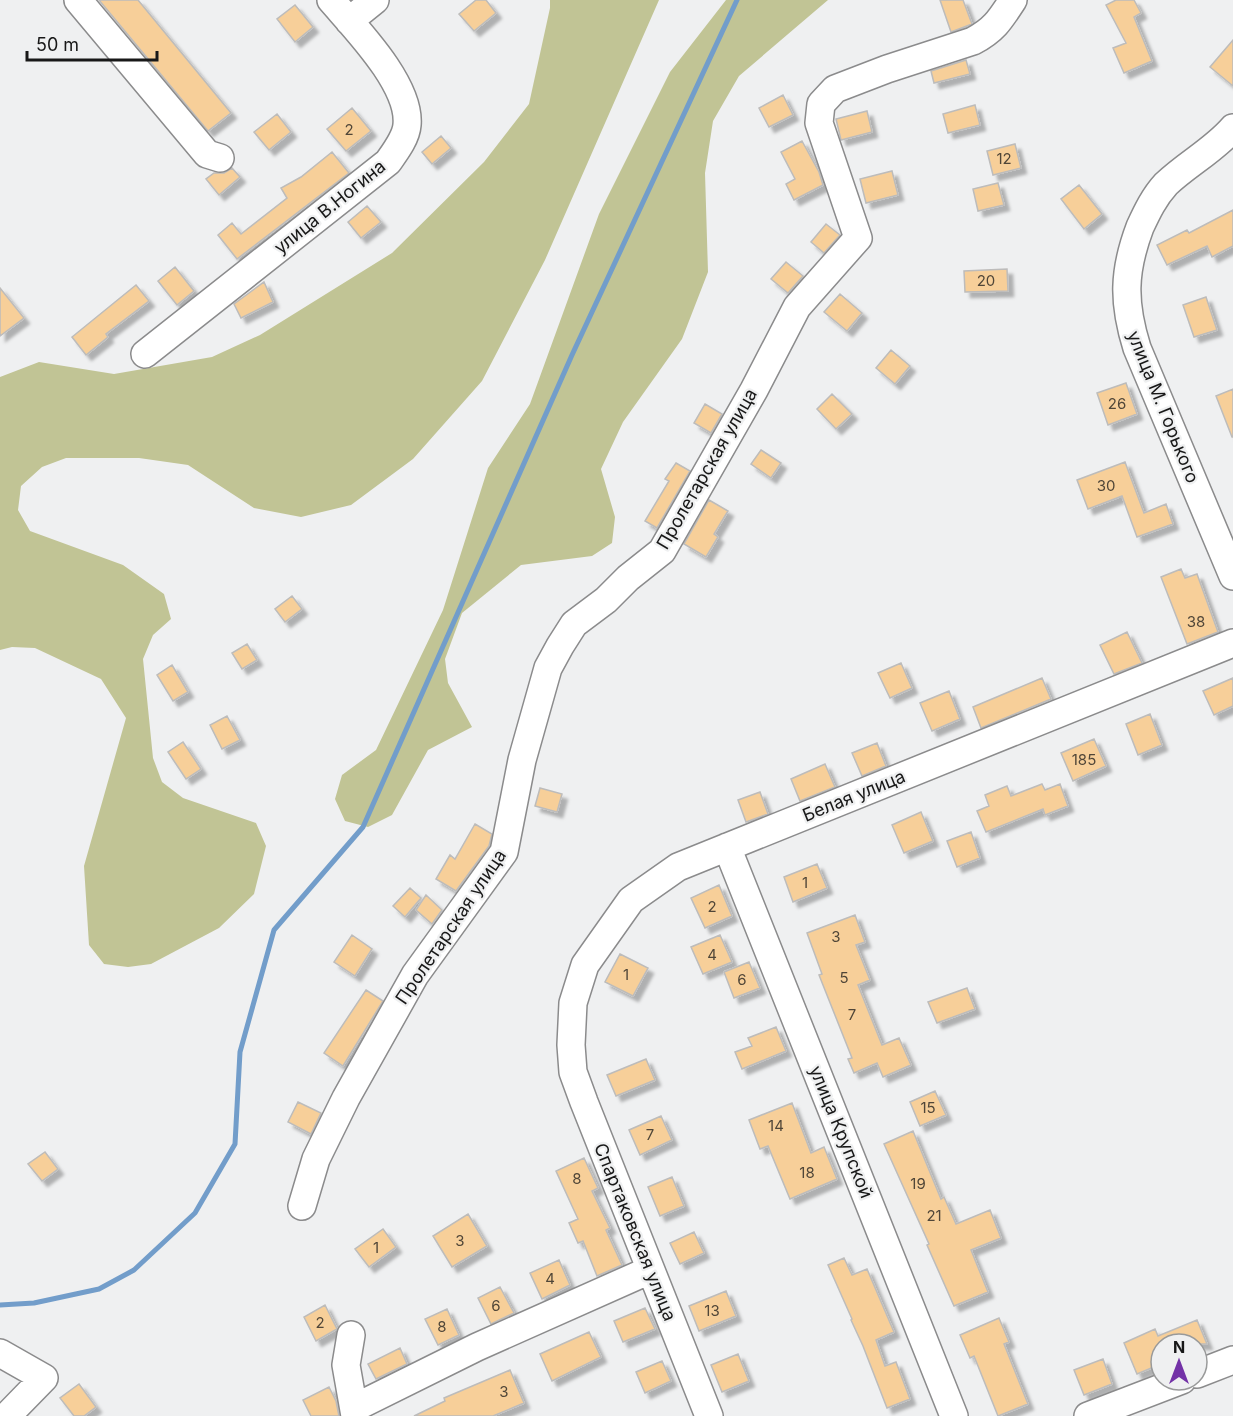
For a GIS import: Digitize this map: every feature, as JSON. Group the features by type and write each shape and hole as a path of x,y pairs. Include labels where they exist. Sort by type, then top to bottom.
{"street":[{"path":"78,0 207,154 220,158"},
{"name":"улица В.Ногина","path":"145,354 388,162 399,146 407,126 404,100 394,80 373,49 331,0"},
{"path":"349,21 375,0"},
{"name":"Пролетарская улица","path":"302,1206 316,1159 346,1098 409,985 504,852 522,760 548,668 560,646 574,624 606,600 628,578 662,551 754,390 797,307 858,238 819,123 821,104 835,89 985,35 998,25 1013,0"},
{"name":"улица М. Горького","path":"1233,128 1165,186 1148,210 1127,269 1129,321 1137,348 1233,576"},
{"name":"Белая улица","path":"571,1045 573,1004 585,964 631,900 678,867 1233,643"},
{"name":"улица Крупской","path":"727,847 954,1416"},
{"name":"Спартаковская улица","path":"571,1045 573,1072 584,1102 709,1416"},
{"path":"351,1335 346,1365 354,1412 477,1347 650,1270"},
{"path":"0,1353 44,1378 7,1416"},
{"path":"1209,1369 1233,1360"},
{"path":"1088,1416 1151,1392"}],"green space":[{"path":"550,0 659,0 545,260 482,381 413,459 351,505 301,517 254,508 188,465 139,458 66,458 42,467 21,486 18,510 30,531 123,565 164,594 171,619 153,635 143,659 153,758 162,782 183,798 256,823 266,846 254,894 219,928 151,964 128,967 104,964 89,945 84,866 126,718 101,679 35,648 12,647 0,650 0,377 39,362 114,374 212,357 260,335 392,253 484,162 529,104"},
{"path":"726,0 828,0 739,76 713,121 705,173 708,272 682,339 623,422 601,469 615,517 612,543 592,556 521,565 462,613 445,659 448,683 472,727 428,750 392,815 368,827 345,821 335,799 342,775 376,750 443,610 488,468 530,404 599,214 670,72"}],"building":[{"path":"99,0 138,0 231,113 208,131"},
{"path":"476,0 486,0 496,13 474,31 459,14"},
{"path":"940,0 963,0 972,24 951,32"},
{"path":"1116,0 1134,0 1141,13 1134,17 1152,61 1124,73 1113,48 1126,43 1106,5"},
{"path":"295,5 313,27 295,42 277,19"},
{"path":"1233,40 1233,86 1210,67"},
{"path":"966,60 970,74 934,83 931,71"},
{"path":"783,95 793,115 769,127 759,108"},
{"path":"975,105 980,125 948,133 943,114"},
{"path":"352,108 371,131 346,151 327,129"},
{"path":"867,111 872,132 841,140 836,119"},
{"path":"277,114 291,132 269,150 254,132"},
{"path":"441,136 451,148 432,164 422,152"},
{"path":"802,141 819,172 823,185 794,200 786,184 795,179 781,152"},
{"path":"1015,144 1021,168 993,175 987,151"},
{"path":"332,152 349,173 237,259 218,235 232,223 241,234 287,198 281,188 301,177"},
{"path":"232,168 240,177 219,195 206,179 214,173 224,173"},
{"path":"892,171 898,195 866,203 860,179"},
{"path":"998,183 1004,205 978,211 973,189"},
{"path":"1079,185 1102,214 1084,229 1061,199"},
{"path":"367,206 381,222 361,238 348,222"},
{"path":"1233,210 1233,246 1212,257 1207,246 1167,265 1157,245 1187,230 1189,233"},
{"path":"826,224 840,235 824,253 811,242"},
{"path":"786,262 803,276 788,293 771,279"},
{"path":"175,267 194,291 177,305 158,281"},
{"path":"1007,269 1008,291 965,292 964,271"},
{"path":"264,282 273,302 241,318 234,304"},
{"path":"136,285 149,301 106,334 108,337 86,355 72,337"},
{"path":"0,288 24,318 0,336"},
{"path":"840,294 862,313 847,331 824,312"},
{"path":"1206,297 1217,330 1194,337 1183,305"},
{"path":"891,350 910,366 895,384 876,368"},
{"path":"1126,383 1137,414 1108,425 1097,393"},
{"path":"1233,389 1233,437 1232,437 1216,396"},
{"path":"832,394 852,414 836,429 817,409"},
{"path":"705,404 722,414 711,433 694,423"},
{"path":"761,450 781,463 771,478 751,464"},
{"path":"1125,462 1144,513 1166,504 1173,524 1137,537 1122,496 1088,509 1077,480"},
{"path":"676,463 690,471 657,528 645,521 669,481 665,479"},
{"path":"709,500 728,511 714,534 718,537 706,557 684,544"},
{"path":"1181,569 1185,578 1197,574 1218,632 1187,644 1161,577"},
{"path":"292,596 302,609 285,622 275,609"},
{"path":"1127,632 1142,663 1114,674 1100,645"},
{"path":"247,644 257,660 242,669 232,653"},
{"path":"901,663 912,688 890,698 878,673"},
{"path":"172,665 188,692 173,701 157,675"},
{"path":"1042,678 1051,699 981,728 973,707"},
{"path":"1233,678 1233,706 1214,715 1203,691"},
{"path":"949,691 960,719 932,731 920,703"},
{"path":"1150,714 1162,745 1138,755 1126,724"},
{"path":"227,716 240,740 222,749 210,725"},
{"path":"1094,739 1106,766 1073,781 1061,753"},
{"path":"183,742 201,769 186,779 168,752"},
{"path":"877,743 886,766 862,776 852,753"},
{"path":"825,764 835,787 800,801 791,779"},
{"path":"1042,784 1045,790 1060,784 1068,806 1045,815 1043,809 986,832 977,811 989,806 985,795 1007,786 1011,796"},
{"path":"540,788 562,794 557,812 535,806"},
{"path":"760,792 768,814 746,822 738,800"},
{"path":"921,812 933,841 904,853 892,825"},
{"path":"475,824 492,834 489,846 456,891 436,879 450,855 455,859"},
{"path":"971,832 980,858 957,867 947,841"},
{"path":"817,864 827,888 793,902 784,877"},
{"path":"719,885 732,916 705,928 691,898"},
{"path":"410,888 421,898 405,917 393,906"},
{"path":"426,895 442,910 432,924 416,910"},
{"path":"855,915 865,942 856,945 870,980 858,985 882,1045 899,1038 911,1065 883,1077 877,1063 854,1073 848,1059 852,1058 819,975 822,974 807,933"},
{"path":"352,935 372,949 355,976 334,962"},
{"path":"720,935 732,962 703,974 691,947"},
{"path":"620,954 648,968 633,996 605,982"},
{"path":"749,962 760,988 734,998 724,972"},
{"path":"967,988 975,1009 937,1023 928,1002"},
{"path":"366,990 383,1001 343,1066 324,1053"},
{"path":"776,1027 786,1051 742,1069 735,1052 752,1046 748,1038"},
{"path":"646,1059 655,1080 616,1096 607,1075"},
{"path":"935,1091 946,1115 920,1126 910,1102"},
{"path":"298,1102 321,1113 311,1134 288,1122"},
{"path":"792,1103 811,1153 824,1147 837,1179 790,1199 768,1146 760,1149 749,1120"},
{"path":"661,1116 672,1140 640,1155 629,1130"},
{"path":"913,1131 941,1199 944,1197 956,1224 990,1210 1001,1238 971,1250 988,1292 954,1306 884,1144"},
{"path":"45,1152 58,1169 42,1181 28,1164"},
{"path":"584,1158 598,1188 592,1191 610,1228 606,1230 622,1265 597,1276 583,1241 578,1243 569,1223 578,1219 556,1171"},
{"path":"672,1177 684,1206 660,1216 648,1187"},
{"path":"468,1214 487,1246 452,1267 433,1236"},
{"path":"383,1229 396,1247 369,1267 355,1249"},
{"path":"694,1232 704,1253 680,1264 670,1243"},
{"path":"844,1258 852,1275 867,1269 894,1332 876,1340 885,1366 896,1362 910,1399 887,1408 828,1265"},
{"path":"559,1260 570,1285 542,1299 530,1273"},
{"path":"500,1287 514,1313 491,1324 478,1298"},
{"path":"726,1291 736,1316 699,1331 689,1306"},
{"path":"325,1305 337,1329 316,1341 304,1317"},
{"path":"645,1308 655,1329 623,1342 614,1321"},
{"path":"447,1309 459,1335 438,1345 425,1319"},
{"path":"999,1318 1009,1342 1004,1344 1028,1404 998,1416 974,1356 970,1358 960,1335"},
{"path":"1197,1320 1202,1332 1168,1332"},
{"path":"1155,1329 1156,1332 1149,1332 1149,1369 1137,1374 1124,1343"},
{"path":"589,1332 601,1357 552,1381 540,1354"},
{"path":"400,1348 407,1364 376,1379 368,1364"},
{"path":"738,1354 749,1381 722,1392 711,1365"},
{"path":"1103,1359 1112,1384 1084,1395 1074,1370"},
{"path":"662,1361 671,1381 645,1393 636,1372"},
{"path":"510,1370 524,1403 493,1416 414,1416 445,1401 444,1398"},
{"path":"79,1384 96,1407 84,1416 74,1416 60,1398"},
{"path":"329,1387 336,1401 339,1416 311,1416 303,1400"}],"waterway":[{"path":"0,1305 34,1303 99,1289 134,1270 195,1213 235,1144 240,1052 274,930 363,827 572,355 737,0"}]}
